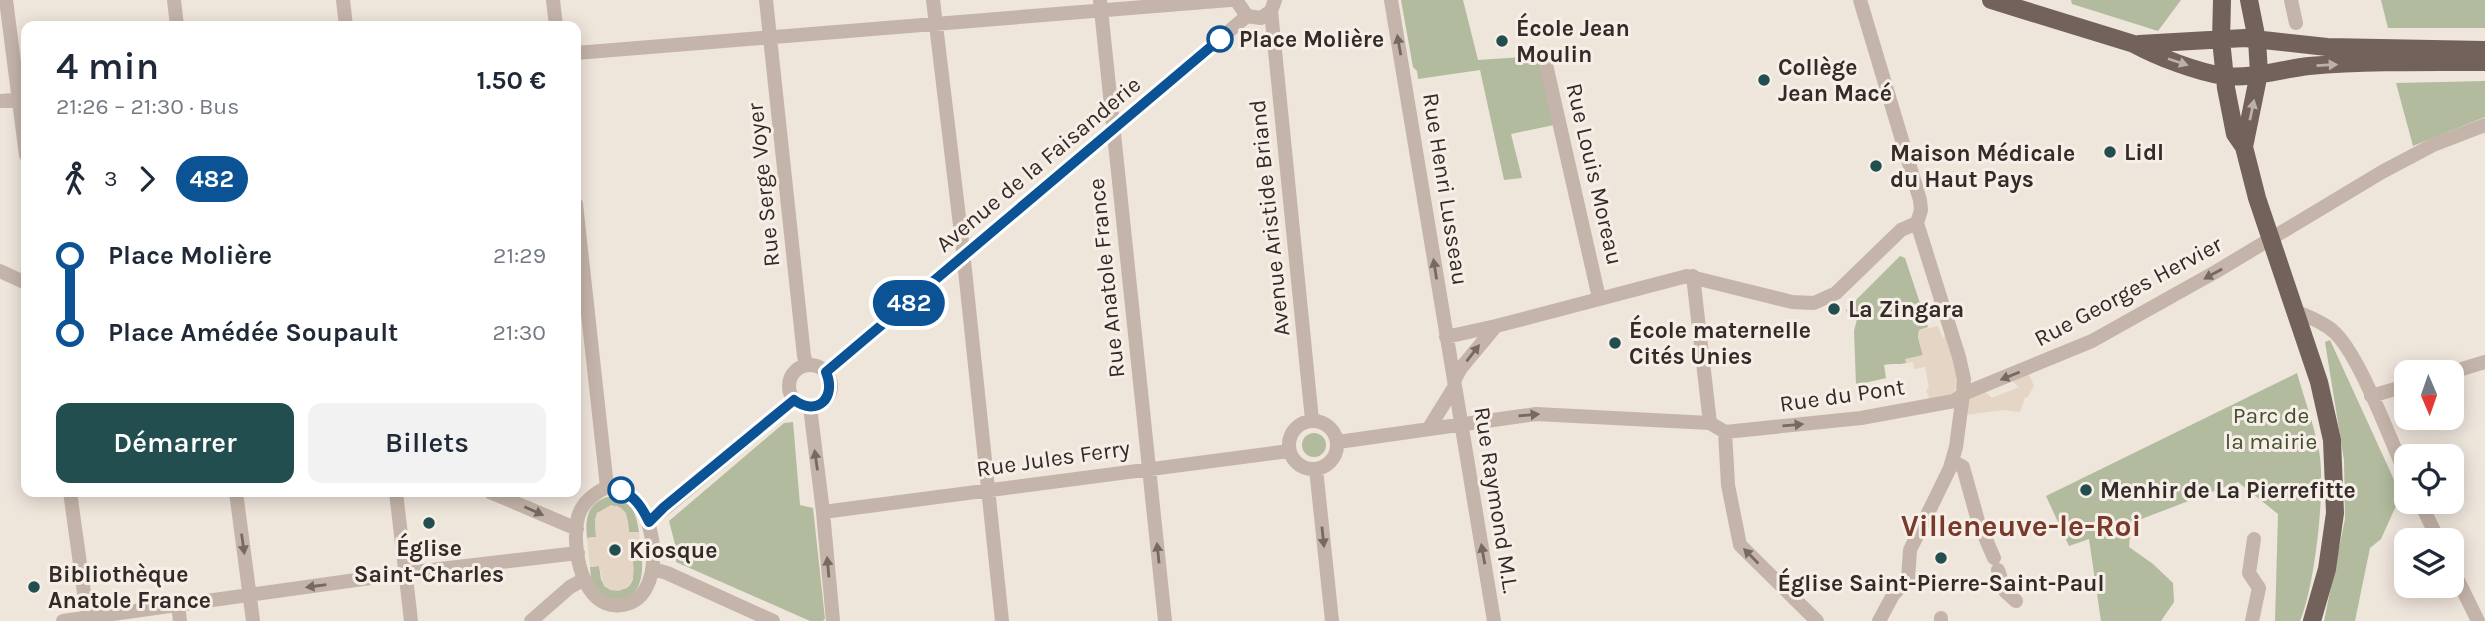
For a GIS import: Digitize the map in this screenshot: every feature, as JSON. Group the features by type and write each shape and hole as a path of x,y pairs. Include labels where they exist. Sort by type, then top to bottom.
{"main road":[{"path":"1991,0 2134,44 2149,52 2224,76 2311,66 2403,61 2485,62"},
{"path":"2221,0 2224,76 2235,134 2244,146 2256,198 2319,382 2332,440 2336,480 2335,513 2327,569 2312,621"},
{"path":"2244,146 2259,73 2257,40 2249,0"},
{"path":"2134,44 2257,40 2328,47 2485,50"}],"street":[{"path":"6,0 21,87"},
{"path":"174,0 176,21"},
{"path":"343,0 345,21"},
{"path":"553,0 555,21"},
{"name":"Rue Serge Voyer","path":"766,0 807,365"},
{"path":"933,0 1002,621"},
{"path":"581,53 935,24 1100,5 1230,0"},
{"path":"1236,0 1247,16 1261,18 1273,6"},
{"name":"Rue Henri Lusseau","path":"1391,0 1454,384"},
{"path":"1860,0 1920,200 1917,223 1964,379 1952,461 1910,550 1908,579 1893,595 1879,621"},
{"path":"2291,0 2296,23"},
{"name":"Rue Anatole France","path":"1100,5 1166,621"},
{"name":"Avenue Aristide Briand","path":"1273,6 1312,420"},
{"name":"Avenue de la Faisanderie","path":"826,372 1247,16"},
{"name":"Rue Louis Moreau","path":"1545,60 1600,298"},
{"path":"0,101 21,99"},
{"name":"Rue Georges Hervier","path":"1963,394 2092,341 2272,239 2382,172 2433,145 2485,125"},
{"path":"1446,337 1676,278 1693,276 1792,302 1814,303 1836,293 1901,230 1917,223"},
{"path":"581,250 607,487"},
{"path":"0,271 21,281"},
{"path":"1693,276 1710,423"},
{"path":"2295,311 2320,321 2335,332 2352,357 2394,447"},
{"path":"1429,429 1461,368 1496,326"},
{"path":"2464,368 2485,362"},
{"path":"807,365 817,366 826,372 831,383 829,394 821,403 810,407 794,400 789,390 790,378 796,369 807,365"},
{"name":"Rue Raymond M.L.","path":"1454,384 1494,621"},
{"path":"2371,396 2394,389"},
{"name":"Rue du Pont","path":"1725,432 1861,418 1954,401 1963,394"},
{"path":"649,522 794,400"},
{"path":"810,407 833,621"},
{"path":"1338,442 1536,414 1710,423 1725,432 1728,485 1740,545 1817,621"},
{"path":"1312,420 1327,424 1338,442 1330,463 1316,469 1296,463 1289,450 1293,430 1312,420"},
{"name":"Rue Jules Ferry","path":"823,512 1289,450"},
{"path":"1952,461 1963,467 1978,521 2006,591 2016,601"},
{"path":"1316,469 1332,621"},
{"path":"607,487 621,489 632,495 649,522 653,569 650,582 635,600 621,606 596,598 583,580 578,554 578,516 585,503 607,487"},
{"path":"72,497 88,619"},
{"path":"237,497 253,621"},
{"path":"397,497 411,621"},
{"path":"502,497 577,529"},
{"path":"2252,621 2259,588 2249,573 2254,539"},
{"path":"63,621 406,573 578,554"},
{"path":"653,569 773,621"},
{"path":"531,621 570,587 583,580"},
{"path":"2464,592 2478,621"},
{"path":"178,605 180,621"},
{"path":"621,606 623,621"}],"green space":[{"path":"1401,0 1463,0 1478,60 1538,56 1554,125 1511,134 1522,178 1504,180 1480,70 1418,79 1417,71 1413,67"},
{"path":"2071,0 2181,0 2158,31 2072,4"},
{"path":"2381,0 2485,0 2485,28 2388,28"},
{"path":"2485,81 2485,117 2413,146 2396,83"},
{"path":"1900,256 1905,258 1928,327 1919,330 1923,356 1906,359 1906,363 1884,365 1886,378 1856,385 1854,331 1857,319 1849,318 1846,310"},
{"path":"2330,340 2394,480 2394,510 2381,539 2370,548 2355,621 2324,621 2345,519 2344,460 2325,342"},
{"name":"Parc de la mairie","path":"2297,373 2312,421 2321,467 2320,511 2314,561 2300,621 2275,621 2278,514 2238,482 2131,523 2129,547 2173,583 2174,602 2161,621 2101,621 2089,539 2069,546 2046,496"},
{"path":"793,422 800,505 813,508 825,619 823,621 810,621 676,562 669,521 784,423"},
{"path":"1314,433 1323,436 1326,445 1323,454 1314,457 1305,454 1302,445 1305,436"},
{"path":"607,497 621,499 630,506 634,511 639,532 629,532 625,514 617,506 597,513 596,537 587,538 586,525 591,508"},
{"path":"642,560 639,585 636,591 625,598 616,600 601,595 591,579 590,567 599,566 605,587 621,590 630,586 633,561"}],"shaded area":[{"path":"1938,326 1943,339 1946,331 1958,376 1957,386 1952,395 1930,401 1926,390 1929,388 1925,367 1914,369 1913,362 1906,363 1905,359 1923,355 1919,330"},
{"path":"2028,373 2034,386 2027,398 2025,397 2020,412 2003,410 1965,415 1969,399 1973,396 1984,391 1992,398 2019,387 2011,380"},
{"path":"611,505 626,513 629,532 639,532 642,560 633,561 633,580 629,586 619,591 610,590 604,585 599,566 590,567 587,538 596,537 597,513"}],"bus line":[{"name":"482","path":"621,490 632,495 649,522 794,400 810,407 821,403 829,394 831,383 826,372 1220,39"}],"place":[{"name":"Place Molière","path":"1220,39"},
{"name":"École Jean Moulin","path":"1502,41"},
{"name":"Collège Jean Macé","path":"1764,80"},
{"name":"Lidl","path":"2110,152"},
{"name":"Maison Médicale du Haut Pays","path":"1876,166"},
{"name":"La Zingara","path":"1834,309"},
{"name":"École maternelle Cités Unies","path":"1615,343"},
{"name":"Menhir de La Pierrefitte","path":"2086,490"},
{"name":"Église Saint-Charles","path":"429,523"},
{"name":"Kiosque","path":"615,550"},
{"name":"Église Saint-Pierre-Saint-Paul","path":"1941,558"},
{"name":"Bibliothèque Anatole France","path":"34,587"}],"district":[{"name":"Villeneuve-le-Roi","path":"2021,526"}]}
